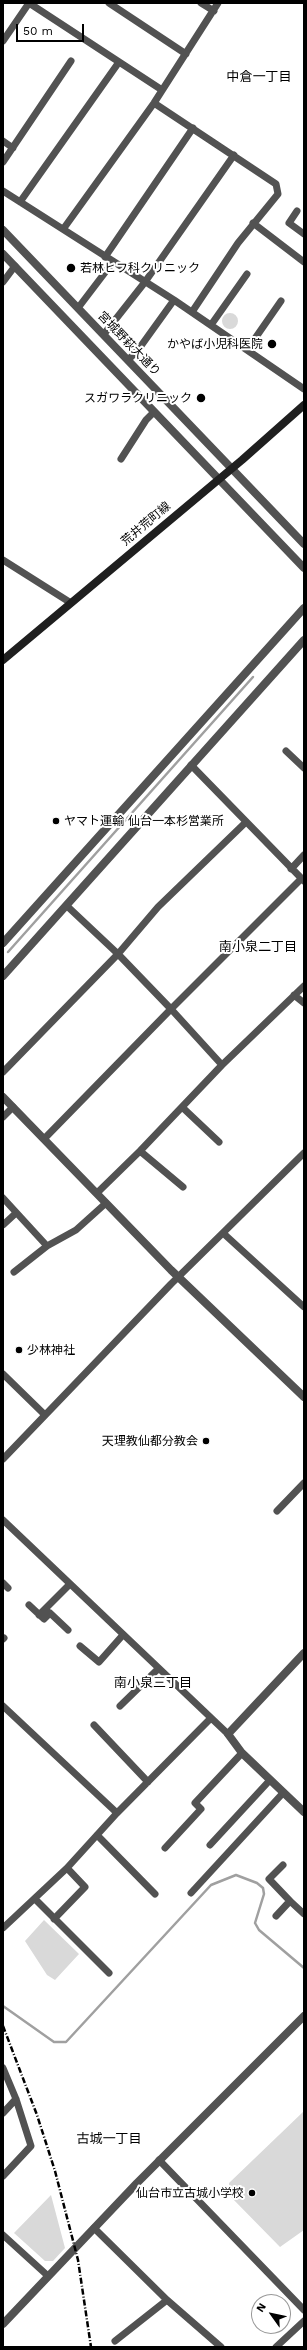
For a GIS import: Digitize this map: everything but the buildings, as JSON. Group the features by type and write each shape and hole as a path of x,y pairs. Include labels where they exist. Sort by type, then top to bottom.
{"main road":[{"name":"荒井荒町線","path":"3,660 232,469 304,405"}],"street":[{"path":"3,41 29,3 162,90"},
{"path":"109,3 186,54"},
{"path":"201,3 214,11"},
{"path":"64,228 154,103 218,3"},
{"path":"3,162 71,61"},
{"path":"20,202 119,62"},
{"path":"154,103 276,184 278,194 253,223 192,312"},
{"path":"105,257 193,128"},
{"path":"3,141 13,148"},
{"path":"104,334 145,282 234,155"},
{"path":"3,191 64,228 105,257 174,300 304,389"},
{"path":"297,211 289,223 304,234"},
{"path":"253,223 304,262"},
{"name":"宮城野萩大通り","path":"3,230 304,544"},
{"path":"3,254 304,568"},
{"path":"78,308 113,262"},
{"path":"3,282 15,266"},
{"path":"211,325 247,274"},
{"path":"128,360 144,342 174,300"},
{"path":"247,350 280,301"},
{"path":"121,459 146,420 154,412"},
{"path":"3,560 71,603"},
{"path":"3,943 304,608"},
{"path":"3,976 304,640"},
{"path":"286,751 304,768"},
{"path":"44,1139 171,1009 303,880 191,765"},
{"path":"3,1072 118,954 158,907 246,822"},
{"path":"291,869 304,855"},
{"path":"67,906 118,954 222,1064"},
{"path":"97,1193 140,1152 222,1064 304,986"},
{"path":"294,995 304,1003"},
{"path":"3,1097 178,1277 304,1397"},
{"path":"3,1117 13,1107"},
{"path":"182,1107 219,1142"},
{"path":"140,1152 183,1187"},
{"path":"3,1458 178,1277 304,1153"},
{"path":"3,1198 47,1246"},
{"path":"14,1272 47,1246 76,1230 106,1202"},
{"path":"3,1225 16,1213"},
{"path":"223,1233 304,1307"},
{"path":"3,1374 45,1415"},
{"path":"277,1511 304,1483"},
{"path":"3,1520 122,1636 210,1719 228,1734 242,1753 304,1812"},
{"path":"39,1615 69,1585"},
{"path":"29,1605 44,1619 50,1613 68,1630"},
{"path":"80,1646 99,1662 122,1636"},
{"path":"228,1734 304,1653"},
{"path":"120,1706 158,1670"},
{"path":"3,1706 117,1813"},
{"path":"3,1928 67,1868 117,1813 210,1719"},
{"path":"94,1725 148,1782"},
{"path":"165,1848 201,1809 195,1803 242,1753"},
{"path":"210,1846 270,1780"},
{"path":"191,1893 284,1793"},
{"path":"97,1835 155,1894"},
{"path":"283,1865 269,1879 304,1914"},
{"path":"54,1919 85,1887 67,1868"},
{"path":"35,1899 109,1974"},
{"path":"276,1916 290,1901"},
{"path":"3,2324 159,2160 304,2016"},
{"path":"3,2068 16,2099 31,2146 3,2176"},
{"path":"3,2113 16,2099"},
{"path":"159,2160 304,2310"},
{"path":"94,2228 167,2300 221,2347"},
{"path":"4,2238 48,2276"},
{"path":"116,2341 167,2300"},
{"path":"276,2347 304,2321"}],"shaded area":[{"path":"230,313 237,318 238,321 233,328 230,329 223,324 222,321 227,314"},
{"path":"44,1920 79,1954 55,1980 47,1975 25,1941"},
{"path":"304,2111 304,2230 280,2247 229,2195 229,2183"},
{"path":"51,2195 65,2248 53,2261 45,2261 14,2233"}],"waterway":[{"path":"8,952 253,677"},
{"path":"3,2006 54,2042 66,2042 211,1885 236,1875 257,1883 263,1888 264,1894 255,1923 259,1930 304,1968"}],"railway":[{"path":"3,2026 37,2115 55,2171 78,2260 91,2347"}],"place":[{"name":"若林ヒフ科クリニック","path":"71,268"},
{"name":"かやば小児科医院","path":"272,344"},
{"name":"スガワラクリニック","path":"201,398"},
{"name":"ヤマト運輸 仙台一本杉営業所","path":"56,821"},
{"name":"少林神社","path":"19,1350"},
{"name":"天理教仙都分教会","path":"206,1441"},
{"name":"仙台市立古城小学校","path":"252,2193"}],"district":[{"name":"中倉一丁目","path":"259,77"},
{"name":"南小泉二丁目","path":"258,947"},
{"name":"南小泉三丁目","path":"153,1683"},
{"name":"古城一丁目","path":"109,2139"}]}
